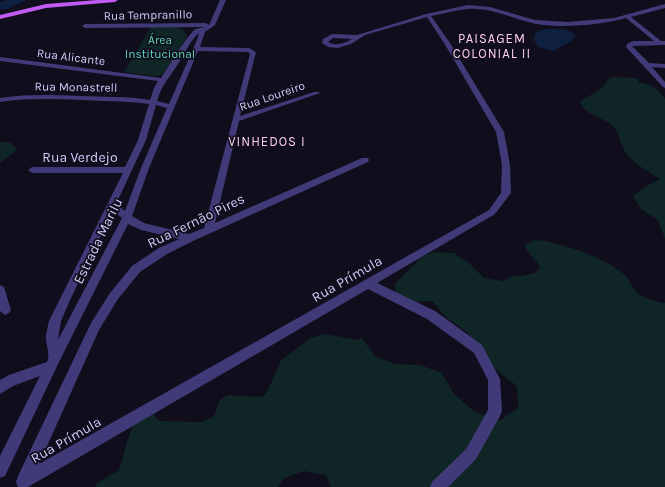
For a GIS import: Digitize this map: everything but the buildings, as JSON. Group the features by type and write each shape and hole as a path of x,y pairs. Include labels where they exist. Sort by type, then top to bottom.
{"main road":[{"path":"0,17 46,6 115,0"}],"street":[{"name":"Estrada Marilu","path":"0,471 53,362 127,217 145,168 202,31 210,27 223,0"},
{"path":"358,37 363,34 428,15 468,7 479,7 513,17 550,24 568,24 628,17 665,6"},
{"path":"657,9 665,14"},
{"name":"Rua Prímula","path":"21,484 492,212 506,193 506,165 500,132 447,43 428,15"},
{"path":"628,17 662,43"},
{"name":"Rua Tempranillo","path":"85,26 210,27"},
{"path":"0,388 9,381 53,362 52,334 56,321 65,298 112,205 142,140 157,88 176,62 189,39 197,31 210,27"},
{"path":"662,43 634,43 629,44 629,47 665,86"},
{"path":"195,49 242,50 252,52 253,54 208,230"},
{"name":"Rua Alicante","path":"0,59 163,80"},
{"path":"647,65 665,66"},
{"name":"Rua Loureiro","path":"235,120 316,93"},
{"name":"Rua Monastrell","path":"0,100 37,96 152,102 171,107"},
{"name":"Rua Fernão Pires","path":"21,484 95,327 114,296 136,269 163,252 190,238 365,160"},
{"name":"Rua Verdejo","path":"32,170 127,170"},
{"path":"112,205 133,222 141,226 190,238"},
{"path":"368,283 431,315 478,349 494,379 495,411 492,417 471,454 437,487"},
{"path":"0,290 5,310"}],"green space":[{"name":"Área Institucional","path":"151,27 172,27 182,29 187,36 175,57 162,75 154,76 124,72"},
{"path":"613,77 637,78 639,82 647,84 660,92 665,99 665,239 658,220 641,209 633,196 643,188 660,179 633,161 624,150 615,128 608,122 590,113 582,106 580,102 601,89 607,81 606,80"},
{"path":"0,141 11,143 17,150 0,163"},
{"path":"535,240 570,247 596,257 608,263 626,276 636,292 642,296 665,303 665,487 331,487 326,475 304,471 284,478 278,487 95,487 97,483 119,470 133,423 154,408 155,417 160,421 202,422 214,416 220,400 227,395 262,397 268,390 281,360 311,338 325,334 358,340 362,338 375,356 395,364 420,365 442,373 454,394 475,412 499,421 518,408 517,386 496,370 479,350 467,332 447,318 432,301 420,301 406,307 396,302 395,284 423,256 434,252 454,253 470,264 484,278 503,281 515,275 520,276 536,273 540,267 525,245"}],"water":[{"path":"7,0 27,0 7,9 0,10 0,2"},
{"path":"564,29 576,34 572,41 553,51 538,47 534,40 535,34 540,30"}],"district":[{"name":"PAISAGEM COLONIAL II","path":"492,46"},
{"name":"VINHEDOS I","path":"267,141"}]}
